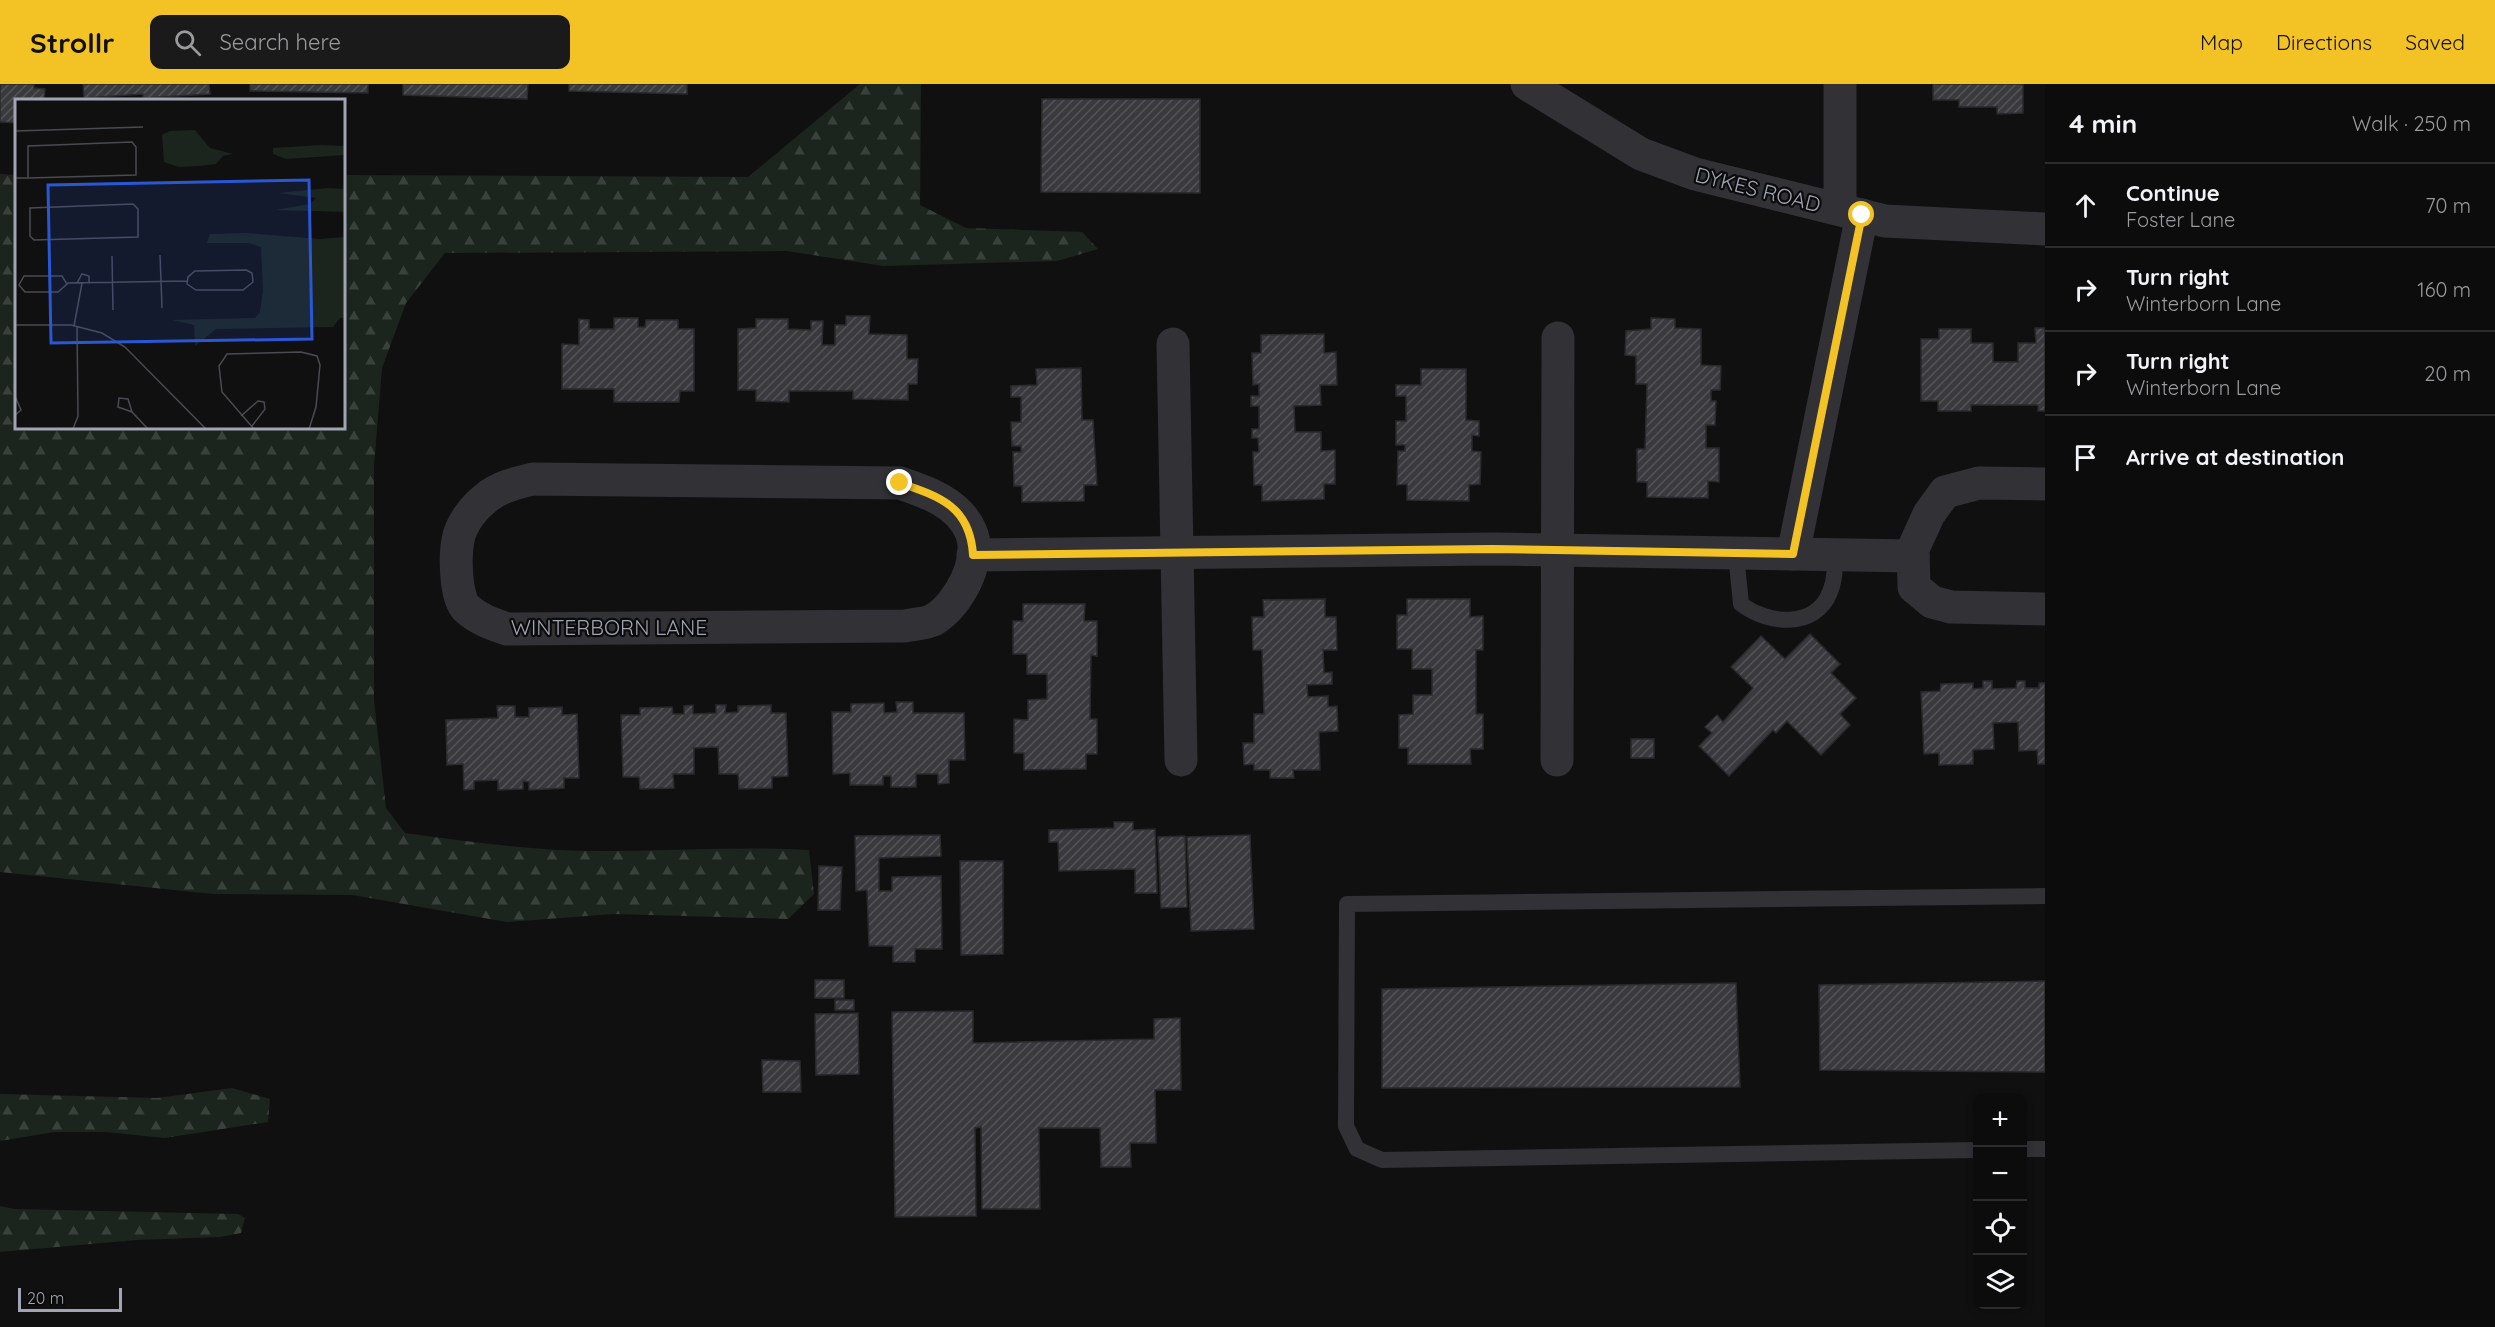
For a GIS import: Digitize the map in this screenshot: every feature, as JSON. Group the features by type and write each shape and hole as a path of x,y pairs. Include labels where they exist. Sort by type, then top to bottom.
{"street":[{"name":"DYKES ROAD","path":"1527,84 1641,154 1695,174 1885,221 2045,229"},
{"path":"1793,554 1851,212 1840,84"},
{"path":"1557,760 1558,338"},
{"path":"1173,344 1180,760"},
{"name":"WINTERBORN LANE","path":"532,479 900,483 935,495 959,514 972,532 973,555 965,585 949,608 932,621 905,626 507,629 483,621 464,606 457,582 458,539 470,514 487,497 505,487 532,479"},
{"path":"2045,484 1979,483 1945,492 1929,514 1913,549 1914,587 1932,602 1951,607 2045,609"},
{"path":"973,555 1557,550 1913,556"}],"lane":[{"path":"1736,554 1741,604 1755,615 1789,621 1803,617 1821,607 1830,593 1835,574 1835,555"},
{"path":"1973,1150 1382,1160 1357,1149 1346,1126 1347,904 2045,896"},
{"path":"2027,1149 2045,1149"}],"green space":[{"path":"860,84 921,84 920,205 966,228 1082,232 1098,249 1057,261 883,266 787,251 445,253 406,303 382,368 374,466 374,700 386,808 405,833 552,849 600,851 809,850 814,894 788,919 613,914 507,922 352,895 213,894 0,872 0,174 15,175 15,429 345,429 345,175 748,177"},
{"path":"232,1088 270,1099 268,1122 165,1138 106,1132 54,1132 0,1141 0,1094 157,1098"},
{"path":"0,1206 14,1209 238,1214 245,1218 241,1233 220,1237 136,1240 0,1252"}],"building":[{"path":"0,84 34,84 34,88 45,89 44,99 15,99 15,123 0,122"},
{"path":"83,84 209,84 210,94 143,98 143,94 84,98"},
{"path":"250,84 368,84 368,93 250,91"},
{"path":"403,84 528,84 527,99 403,95"},
{"path":"569,84 687,84 687,94 569,91"},
{"path":"1933,84 2023,84 2023,113 1997,114 1997,107 1959,107 1959,100 1933,100"},
{"path":"1042,99 1200,99 1200,193 1041,192"},
{"path":"846,316 870,316 869,334 907,335 907,359 918,359 917,384 908,384 908,400 853,399 853,391 789,391 789,402 756,401 756,390 738,390 738,329 756,328 756,319 788,319 788,329 811,330 811,321 823,321 822,345 835,345 835,325 846,325"},
{"path":"614,318 638,318 638,327 645,327 646,320 678,320 678,329 694,329 694,391 680,391 679,402 614,402 614,389 562,389 562,344 579,345 579,319 589,320 589,329 614,329"},
{"path":"1651,318 1675,319 1675,328 1701,329 1701,365 1721,366 1720,390 1711,390 1711,401 1716,401 1715,425 1706,425 1706,448 1719,448 1719,482 1708,481 1708,498 1647,497 1647,482 1637,482 1637,449 1645,449 1647,384 1636,384 1636,356 1625,355 1626,331 1651,329"},
{"path":"2035,328 2045,328 2045,411 2038,411 2038,405 1971,405 1971,411 1938,411 1938,401 1921,401 1921,339 1939,339 1939,329 1971,329 1971,343 1993,343 1993,362 2018,362 2018,343 2036,343"},
{"path":"1324,334 1324,353 1336,352 1337,385 1320,385 1321,405 1294,406 1295,432 1321,432 1321,451 1335,450 1335,484 1324,484 1324,499 1262,501 1262,485 1254,485 1253,452 1259,452 1258,438 1252,438 1252,429 1259,429 1259,406 1251,406 1251,396 1259,396 1259,384 1253,385 1252,353 1261,353 1261,335"},
{"path":"1081,368 1082,420 1093,420 1097,485 1084,485 1084,501 1022,502 1022,486 1014,486 1013,452 1021,452 1021,446 1012,446 1011,422 1021,422 1021,397 1011,397 1011,386 1037,385 1036,369"},
{"path":"1421,369 1466,369 1466,420 1479,421 1479,436 1472,435 1472,451 1481,452 1480,484 1469,485 1469,501 1407,500 1407,484 1397,485 1398,451 1405,451 1405,445 1396,445 1396,421 1406,421 1406,396 1396,396 1396,385 1421,385"},
{"path":"1325,599 1325,617 1336,617 1337,650 1323,650 1324,673 1332,672 1332,684 1307,685 1308,697 1328,696 1328,707 1337,706 1338,731 1319,732 1320,770 1293,770 1294,778 1270,778 1270,770 1254,770 1254,764 1244,765 1243,743 1254,743 1254,714 1264,714 1262,650 1253,650 1252,617 1264,617 1263,600"},
{"path":"1407,599 1470,599 1470,617 1483,616 1483,650 1476,650 1476,714 1483,714 1483,749 1470,749 1471,764 1408,764 1408,748 1399,748 1399,715 1413,714 1413,695 1432,695 1432,669 1412,669 1412,649 1397,649 1397,615 1407,615"},
{"path":"1023,604 1085,604 1084,621 1097,621 1097,656 1091,655 1090,719 1097,719 1097,754 1086,754 1086,769 1024,770 1024,753 1014,753 1014,719 1028,720 1028,700 1047,699 1047,674 1027,674 1027,654 1013,654 1013,621 1023,621"},
{"path":"1810,634 1840,664 1831,673 1856,698 1840,714 1850,725 1821,755 1787,721 1776,733 1773,730 1729,776 1699,746 1712,733 1705,727 1717,715 1723,722 1753,688 1731,667 1761,636 1785,659"},
{"path":"1983,681 1992,681 1992,689 2016,688 2017,681 2025,681 2025,688 2039,688 2039,683 2045,683 2045,764 2038,764 2037,750 2019,751 2018,722 1993,723 1994,749 1973,750 1973,764 1939,765 1939,753 1924,754 1921,692 1940,691 1941,684 1973,683 1973,689 1983,688"},
{"path":"896,702 913,702 913,713 964,713 965,760 949,760 949,783 938,784 938,774 916,774 916,787 891,787 891,776 883,776 883,785 850,785 850,773 833,774 832,712 851,712 851,704 884,703 884,713 897,712"},
{"path":"693,705 693,714 716,713 716,705 726,705 725,713 738,712 738,706 771,705 771,713 786,713 788,776 772,777 772,788 739,789 738,774 719,774 718,747 694,748 694,774 673,774 674,788 640,789 639,777 623,777 621,715 640,715 640,708 672,707 673,714 684,714 684,706"},
{"path":"497,706 515,706 515,717 529,717 529,708 562,707 562,715 577,714 579,778 564,778 564,788 529,790 529,782 523,781 523,789 498,790 498,780 474,781 474,789 464,790 463,764 447,765 446,720 498,718"},
{"path":"1631,739 1654,739 1654,758 1631,758"},
{"path":"1114,822 1133,822 1133,830 1155,829 1157,893 1135,893 1135,869 1059,871 1058,842 1049,842 1049,830 1114,828"},
{"path":"940,835 941,856 879,858 879,891 892,891 892,877 941,876 942,949 915,949 915,962 893,962 893,946 869,946 867,890 856,891 855,836"},
{"path":"1250,835 1254,929 1191,931 1187,837"},
{"path":"1185,836 1187,907 1161,908 1158,837"},
{"path":"960,861 1003,861 1003,954 961,955"},
{"path":"819,866 842,867 840,910 818,910"},
{"path":"815,980 844,980 844,998 815,998"},
{"path":"2045,981 2045,1072 1820,1070 1819,985"},
{"path":"1736,983 1740,1087 1382,1088 1382,989"},
{"path":"835,1000 854,1000 854,1010 835,1010"},
{"path":"973,1011 973,1043 1154,1039 1154,1019 1180,1018 1181,1090 1155,1090 1156,1143 1130,1143 1131,1167 1101,1167 1100,1128 1039,1128 1040,1209 982,1209 981,1127 975,1128 976,1216 895,1217 892,1012"},
{"path":"858,1013 859,1074 816,1075 815,1014"},
{"path":"762,1060 800,1061 801,1092 763,1092"}],"route":[{"path":"900,483 935,495 959,514 972,532 973,555 1492,549 1793,554 1862,215"}]}
